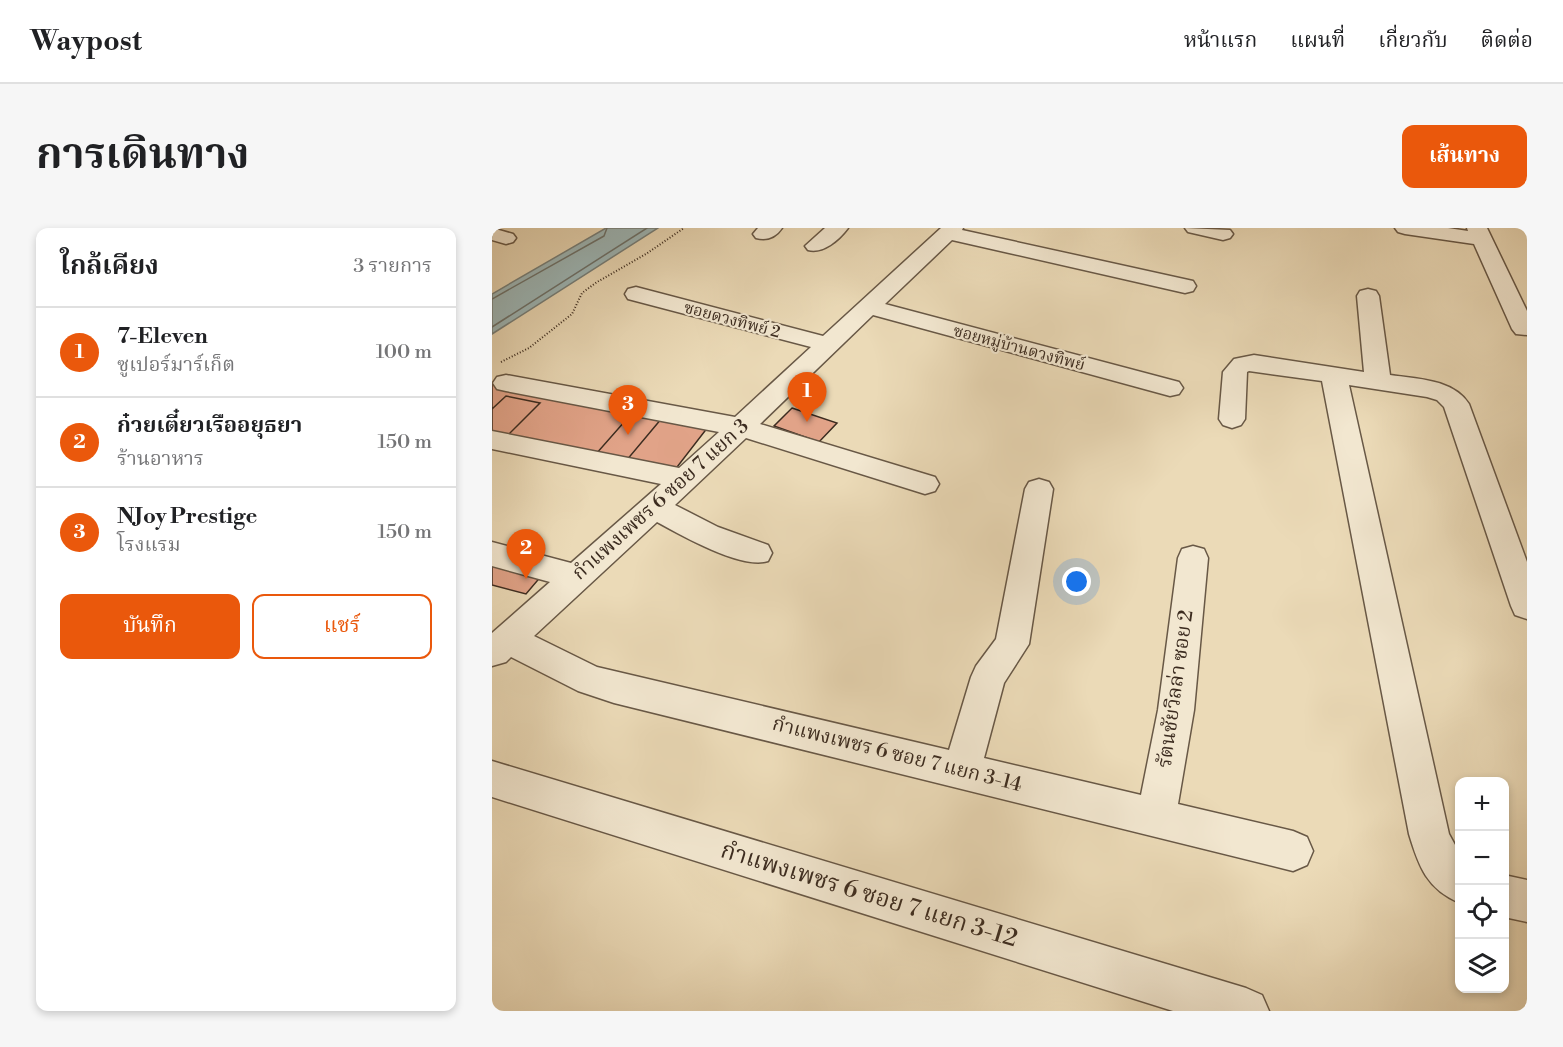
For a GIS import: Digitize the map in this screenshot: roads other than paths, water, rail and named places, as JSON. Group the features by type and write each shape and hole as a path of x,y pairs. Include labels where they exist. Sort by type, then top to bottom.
{"street":[{"path":"815,246 838,228"},
{"path":"1195,228 1223,234"},
{"path":"1405,228 1480,234 1524,329"},
{"path":"951,230 1049,256 1117,280 1185,286"},
{"name":"กำแพงเพชร 6 ซอย 7 แยก 3","path":"500,647 685,479 951,230"},
{"path":"1029,276 1049,256"},
{"name":"ซอยดวงทิพย์ 2","path":"636,294 829,345"},
{"path":"1368,296 1378,382"},
{"name":"ซอยหมู่บ้านดวงทิพย์","path":"869,307 1170,388"},
{"path":"1232,419 1236,372 1238,366 1244,363 1428,388 1452,398 1527,606"},
{"path":"499,375 741,427 925,484"},
{"path":"1334,376 1429,834 1435,855 1442,868 1455,878"},
{"path":"492,440 685,479"},
{"path":"962,770 988,677 1012,644 1039,489"},
{"path":"653,507 707,535 757,553"},
{"path":"492,554 577,577"},
{"name":"รัตนชัยวิลล่า ซอย 2","path":"1156,819 1176,710 1193,558"},
{"name":"กำแพงเพชร 6 ซอย 7 แยก 3-14","path":"500,647 614,687 1293,851"},
{"name":"กำแพงเพชร 6 ซอย 7 แยก 3-12","path":"492,779 1246,1011"},
{"path":"1509,897 1527,901"}],"water":[{"path":"606,228 658,228 492,334 492,294"}],"place":[{"name":"7-Eleven","path":"807,422"},
{"name":"NJoy Prestige","path":"628,435"},
{"name":"ก๋วยเตี๋ยวเรืออยุธยา","path":"526,579"}]}
